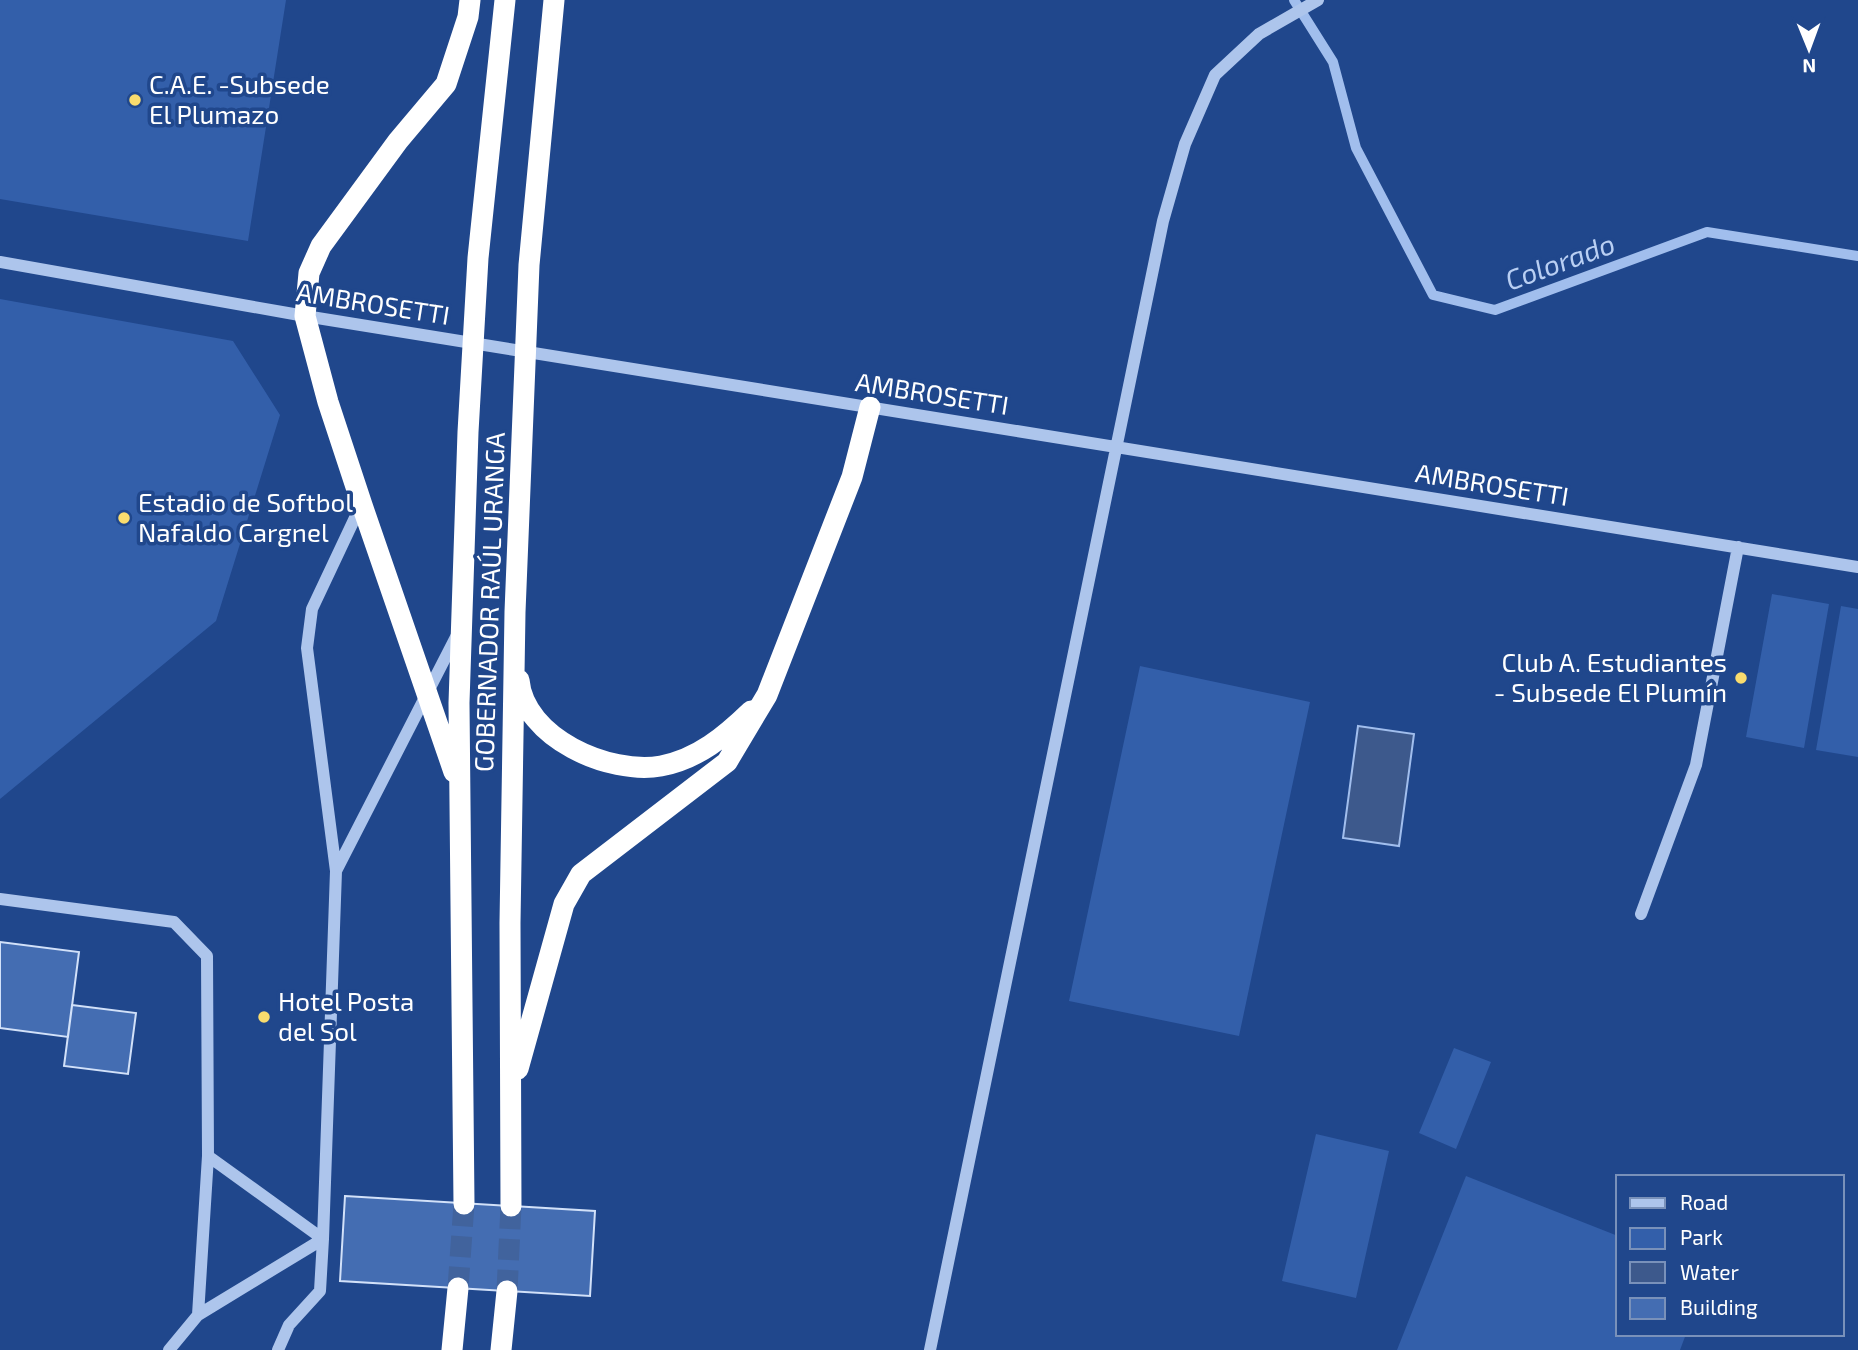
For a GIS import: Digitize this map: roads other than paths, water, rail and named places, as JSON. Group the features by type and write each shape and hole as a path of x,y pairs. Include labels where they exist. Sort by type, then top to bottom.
{"highway":[{"path":"460,789 362,505 325,391 305,316 309,273 321,246 398,141 446,84 468,17 470,0"},
{"name":"GOBERNADOR RAÚL URANGA","path":"464,1204 460,789 468,432 478,258 505,0"},
{"name":"GOBERNADOR RAÚL URANGA","path":"511,1206 510,923 514,612 529,265 554,0"},
{"path":"512,1087 565,904 581,874 727,762 767,695 852,477 870,407"},
{"path":"514,612 520,694 535,717 554,736 584,756 624,766 660,766 696,755 726,735 767,695"},
{"path":"452,1350 458,1288"},
{"path":"501,1350 507,1291"}],"street":[{"path":"930,1350 1114,447 1163,221 1185,144 1215,75 1259,34 1318,0"},
{"name":"AMBROSETTI","path":"0,262 305,316 1858,567"},
{"path":"278,1350 289,1325 320,1291 323,1239 336,871 307,648 312,608 362,505"},
{"path":"1641,914 1696,765 1738,547"},
{"path":"336,871 462,625"},
{"path":"0,899 174,922 207,956 208,1156 198,1315"},
{"path":"208,1156 323,1239"},
{"path":"169,1350 198,1315 323,1239"}],"water":[{"path":"1358,726 1414,734 1399,846 1343,838"}],"waterway":[{"name":"Colorado","path":"1294,0 1333,62 1356,148 1433,295 1495,310 1707,232 1858,256"}],"tunnel":[{"path":"458,1288 464,1204"},
{"path":"507,1291 511,1206"}],"place":[{"name":"C.A.E. -Subsede El Plumazo","path":"135,100"},
{"name":"Estadio de Softbol Nafaldo Cargnel","path":"124,518"},
{"name":"Club A. Estudiantes - Subsede El Plumín","path":"1741,678"},
{"name":"Hotel Posta del Sol","path":"264,1017"}]}
